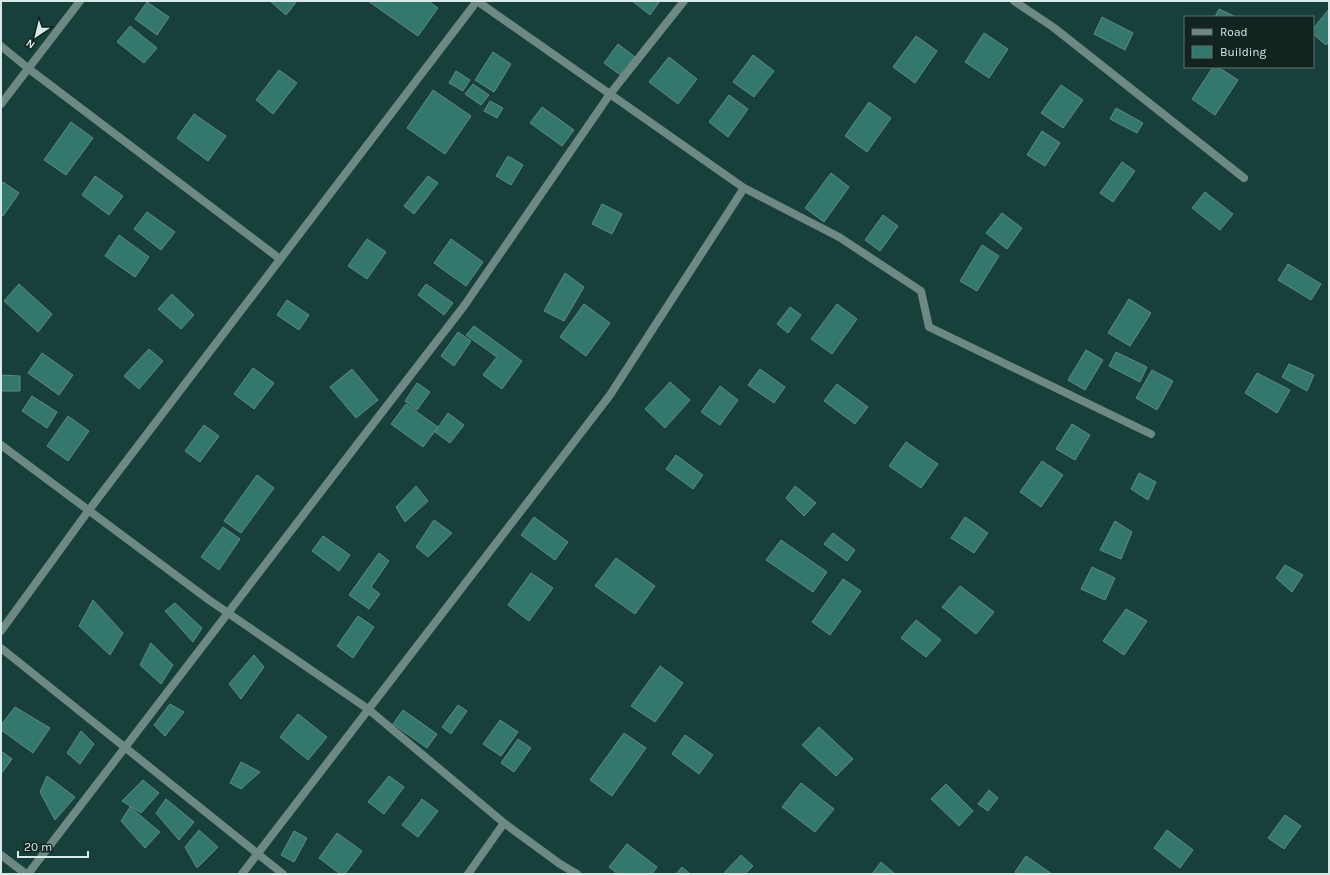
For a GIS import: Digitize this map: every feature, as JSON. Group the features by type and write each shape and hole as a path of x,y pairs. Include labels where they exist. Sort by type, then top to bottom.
{"street":[{"path":"1,104 80,1"},
{"path":"1,630 89,510 477,1 744,188 839,237 921,292 929,327 1151,434"},
{"path":"1,854 27,874 464,306 610,94 684,1"},
{"path":"1014,1 1052,27 1244,178"},
{"path":"1,46 29,69 280,259"},
{"path":"242,874 610,395 744,188"},
{"path":"1,445 228,613 368,709 504,822 560,864 577,874"},
{"path":"1,648 283,874"},
{"path":"468,874 504,822"}],"building":[{"path":"270,1 297,1 286,15"},
{"path":"368,1 428,1 438,8 418,36"},
{"path":"632,1 660,1 650,15"},
{"path":"147,2 169,17 157,35 135,19"},
{"path":"1219,9 1234,16 1216,16"},
{"path":"1329,9 1329,42 1326,45 1314,35 1314,28"},
{"path":"1102,17 1133,33 1125,50 1094,34"},
{"path":"130,26 157,48 144,63 117,42"},
{"path":"984,33 1008,49 989,78 965,62"},
{"path":"916,36 937,51 915,83 893,67"},
{"path":"618,44 635,57 622,76 604,63"},
{"path":"493,52 511,64 494,92 475,80"},
{"path":"753,55 774,71 754,97 733,82"},
{"path":"669,57 697,79 678,104 649,82"},
{"path":"1212,68 1220,68 1238,80 1215,115 1192,99"},
{"path":"279,70 297,83 273,114 256,100"},
{"path":"456,71 470,80 463,91 449,83"},
{"path":"473,84 489,95 481,105 465,94"},
{"path":"1061,85 1083,100 1063,128 1041,113"},
{"path":"433,90 471,116 445,154 407,128"},
{"path":"729,95 748,109 728,137 709,122"},
{"path":"490,101 503,108 497,118 484,111"},
{"path":"869,102 891,118 867,152 845,136"},
{"path":"542,107 574,130 562,146 530,123"},
{"path":"1116,108 1143,123 1137,133 1110,119"},
{"path":"194,114 226,136 208,161 177,138"},
{"path":"71,122 93,138 66,175 44,160"},
{"path":"1042,131 1060,143 1045,166 1027,155"},
{"path":"508,156 523,165 511,185 496,176"},
{"path":"1122,162 1135,171 1113,202 1100,193"},
{"path":"831,173 849,187 824,222 805,208"},
{"path":"95,176 123,196 109,215 82,195"},
{"path":"428,176 438,183 414,214 404,206"},
{"path":"3,182 19,193 3,216 1,215 1,186"},
{"path":"1205,192 1233,214 1220,230 1192,208"},
{"path":"602,204 622,214 612,234 592,224"},
{"path":"147,212 175,232 161,250 134,229"},
{"path":"1002,213 1022,228 1007,249 986,233"},
{"path":"883,215 898,226 880,251 865,240"},
{"path":"119,235 149,257 135,277 105,256"},
{"path":"367,239 386,252 367,279 348,266"},
{"path":"451,239 483,262 466,286 434,263"},
{"path":"982,245 999,256 977,291 960,281"},
{"path":"1288,264 1321,284 1311,300 1278,280"},
{"path":"565,273 584,287 564,321 544,311"},
{"path":"19,284 52,314 38,332 4,301"},
{"path":"426,284 453,303 444,315 418,295"},
{"path":"172,294 194,315 181,329 158,309"},
{"path":"1129,299 1151,313 1130,346 1108,333"},
{"path":"287,300 309,315 299,330 277,315"},
{"path":"584,304 610,323 586,356 560,337"},
{"path":"837,304 857,319 832,354 811,339"},
{"path":"790,307 801,315 788,333 777,324"},
{"path":"474,326 522,361 502,389 483,375 497,357 466,335"},
{"path":"458,332 471,341 454,366 441,356"},
{"path":"149,349 163,361 139,389 124,376"},
{"path":"1086,350 1103,360 1085,390 1068,380"},
{"path":"1116,352 1147,367 1140,382 1109,366"},
{"path":"42,353 73,375 59,395 28,373"},
{"path":"1289,364 1314,375 1307,391 1282,377"},
{"path":"253,368 274,383 254,409 234,394"},
{"path":"352,369 378,400 356,418 330,387"},
{"path":"760,369 785,387 774,403 748,385"},
{"path":"1152,370 1173,381 1157,410 1136,398"},
{"path":"1257,373 1290,390 1277,413 1245,393"},
{"path":"1,375 20,376 20,391 1,391"},
{"path":"670,382 690,400 665,428 645,409"},
{"path":"417,383 430,392 417,410 405,401"},
{"path":"837,384 868,407 855,424 824,401"},
{"path":"720,386 738,400 720,425 701,412"},
{"path":"32,396 57,412 47,428 22,411"},
{"path":"406,404 438,427 423,447 391,424"},
{"path":"448,413 464,425 450,443 435,432"},
{"path":"68,416 89,431 68,461 47,446"},
{"path":"1072,424 1090,435 1075,460 1056,449"},
{"path":"204,425 219,436 200,462 185,451"},
{"path":"906,442 938,464 921,488 889,466"},
{"path":"676,455 703,475 693,489 666,469"},
{"path":"1042,461 1063,475 1041,507 1020,492"},
{"path":"1139,473 1156,482 1148,500 1131,489"},
{"path":"257,475 274,488 241,533 224,521"},
{"path":"416,486 428,501 405,522 396,507"},
{"path":"795,486 816,503 804,516 786,498"},
{"path":"534,517 568,542 555,560 521,535"},
{"path":"965,517 988,533 974,553 951,538"},
{"path":"434,520 452,533 428,557 416,547"},
{"path":"1115,521 1132,532 1121,559 1100,550"},
{"path":"223,527 240,539 219,570 201,557"},
{"path":"833,533 855,550 847,561 824,544"},
{"path":"323,536 350,555 339,571 312,551"},
{"path":"781,540 827,572 813,592 766,560"},
{"path":"379,553 389,561 371,587 380,594 369,609 349,595"},
{"path":"616,558 655,586 635,614 595,586"},
{"path":"1285,565 1303,575 1292,592 1276,578"},
{"path":"1092,567 1115,578 1105,600 1081,589"},
{"path":"531,573 553,588 529,621 508,605"},
{"path":"843,579 861,591 830,635 812,622"},
{"path":"960,586 994,612 976,634 942,607"},
{"path":"93,600 123,633 110,655 79,626"},
{"path":"175,603 202,628 193,642 165,611"},
{"path":"1126,609 1147,621 1124,655 1103,641"},
{"path":"358,616 374,627 353,658 337,646"},
{"path":"916,620 941,640 926,657 901,638"},
{"path":"151,643 173,665 161,684 140,665"},
{"path":"254,655 264,667 241,699 229,684"},
{"path":"660,666 683,683 655,722 631,706"},
{"path":"170,704 184,712 165,736 154,725"},
{"path":"458,705 467,711 451,734 442,727"},
{"path":"15,707 50,728 33,753 1,730 1,725"},
{"path":"403,710 437,734 427,748 393,724"},
{"path":"298,714 327,737 308,760 280,737"},
{"path":"500,720 518,732 501,756 483,744"},
{"path":"819,727 853,759 836,776 802,745"},
{"path":"81,731 94,744 80,764 67,753"},
{"path":"624,733 646,748 612,796 590,780"},
{"path":"685,735 713,755 699,774 672,754"},
{"path":"518,739 531,748 514,772 501,763"},
{"path":"1,751 12,759 1,774"},
{"path":"241,762 260,772 241,789 230,783"},
{"path":"47,776 75,797 55,820 40,792"},
{"path":"389,776 404,787 384,814 368,802"},
{"path":"143,780 159,793 141,813 122,801"},
{"path":"801,783 834,809 815,832 782,807"},
{"path":"946,784 973,811 959,826 931,799"},
{"path":"989,790 998,798 988,811 978,804"},
{"path":"166,799 194,822 179,840 156,813"},
{"path":"422,799 438,811 418,837 402,825"},
{"path":"130,807 160,832 145,848 121,821"},
{"path":"1285,815 1301,826 1284,849 1268,838"},
{"path":"199,830 218,847 197,868 185,847"},
{"path":"1167,830 1193,850 1180,868 1154,848"},
{"path":"294,831 307,838 294,862 281,855"},
{"path":"337,833 362,851 345,874 340,874 319,858"},
{"path":"627,844 657,867 652,874 618,874 609,867"},
{"path":"741,855 753,866 745,874 723,874"},
{"path":"1026,856 1052,874 1018,874 1015,872"},
{"path":"881,862 895,874 872,874"},
{"path":"682,867 690,874 676,874"}]}
